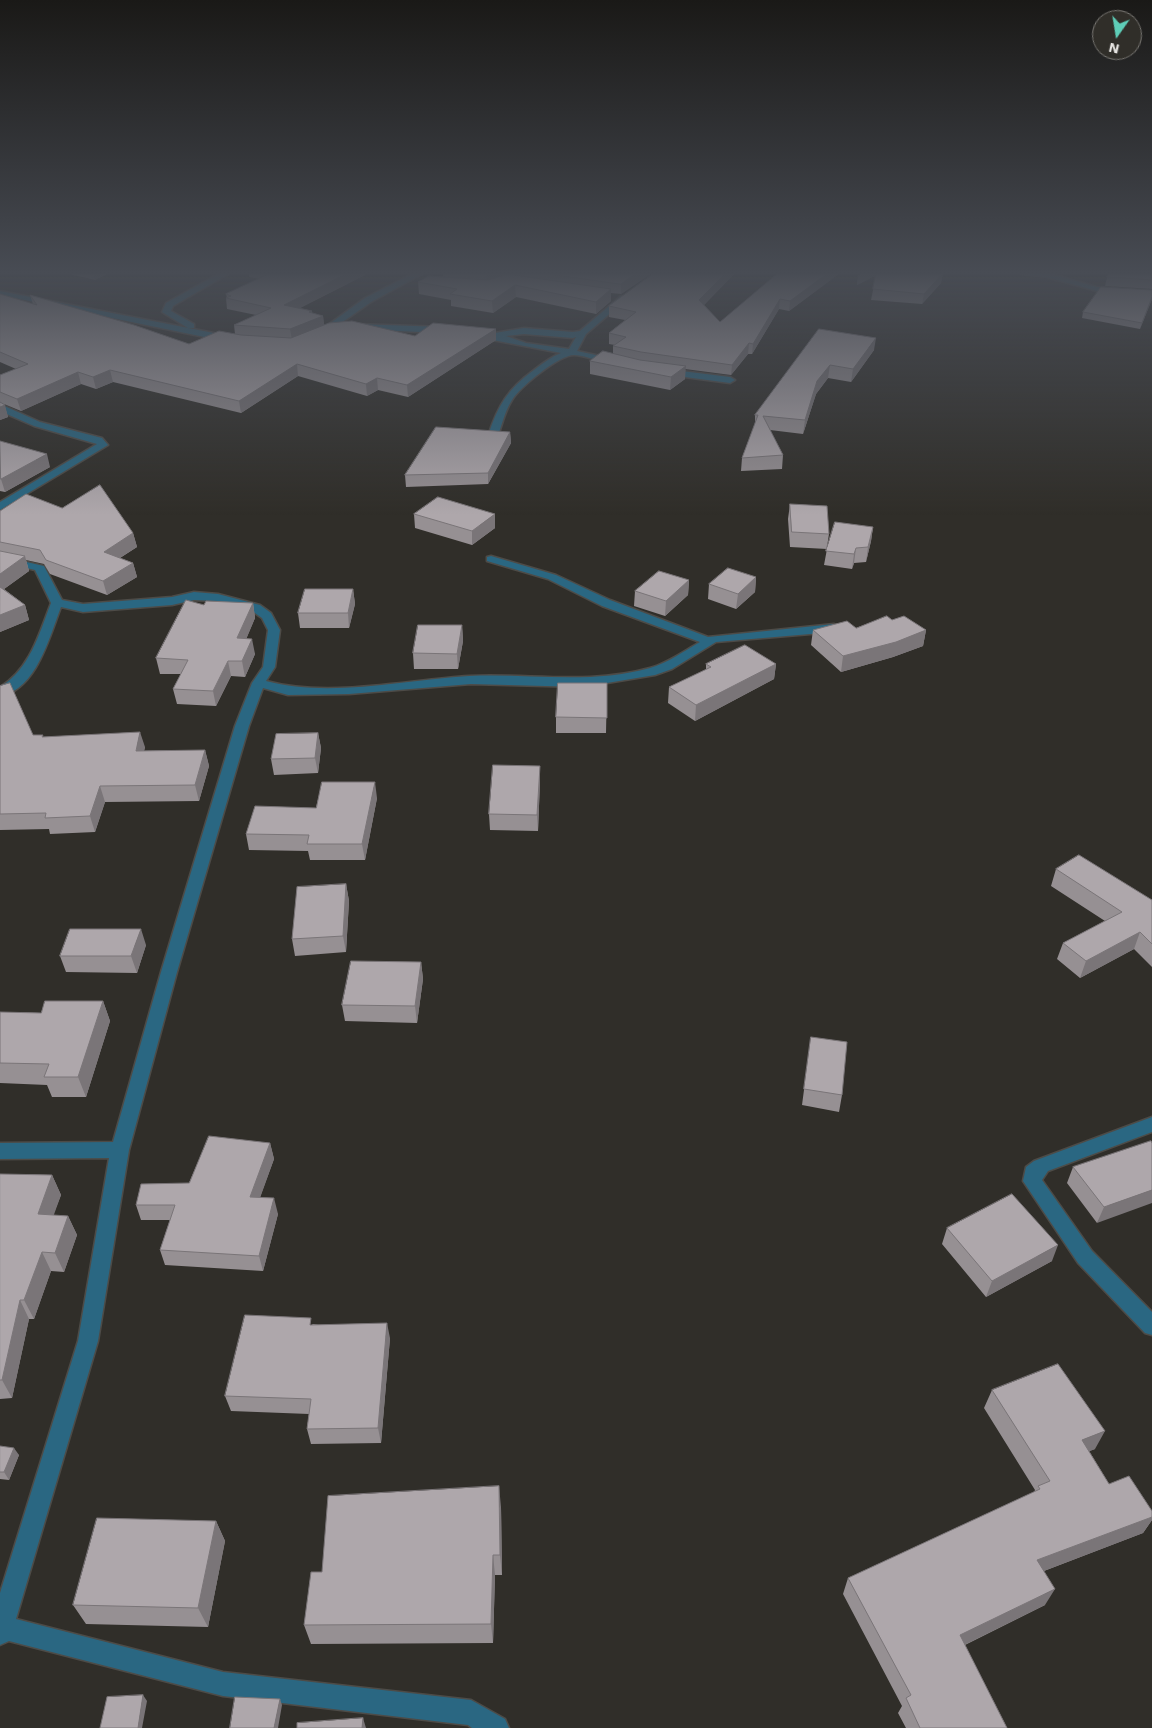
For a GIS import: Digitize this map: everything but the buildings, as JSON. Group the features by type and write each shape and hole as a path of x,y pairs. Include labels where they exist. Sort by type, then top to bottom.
{"street":[{"path":"493,436 500,414 510,397 522,383 556,358 568,354"},
{"path":"579,354 623,364"},
{"path":"658,371 730,380"},
{"path":"0,407 37,424 99,440 103,445 0,506"},
{"path":"491,558 552,577 606,604 708,641"},
{"path":"0,559 40,568 57,603 36,659 13,684 0,693"},
{"path":"57,603 83,608 108,607 172,601 194,596 242,603 256,608 267,616 274,630 269,667 258,683 242,726 169,972 120,1150 88,1342 1,1630 223,1684 472,1713 496,1728"},
{"path":"258,683 288,691 349,690 471,680 583,683 651,672 668,666 708,641 728,636 836,628"},
{"path":"1152,1124 1041,1166 1033,1172 1032,1181 1085,1257 1152,1326"},
{"path":"0,1151 120,1150"}]}
